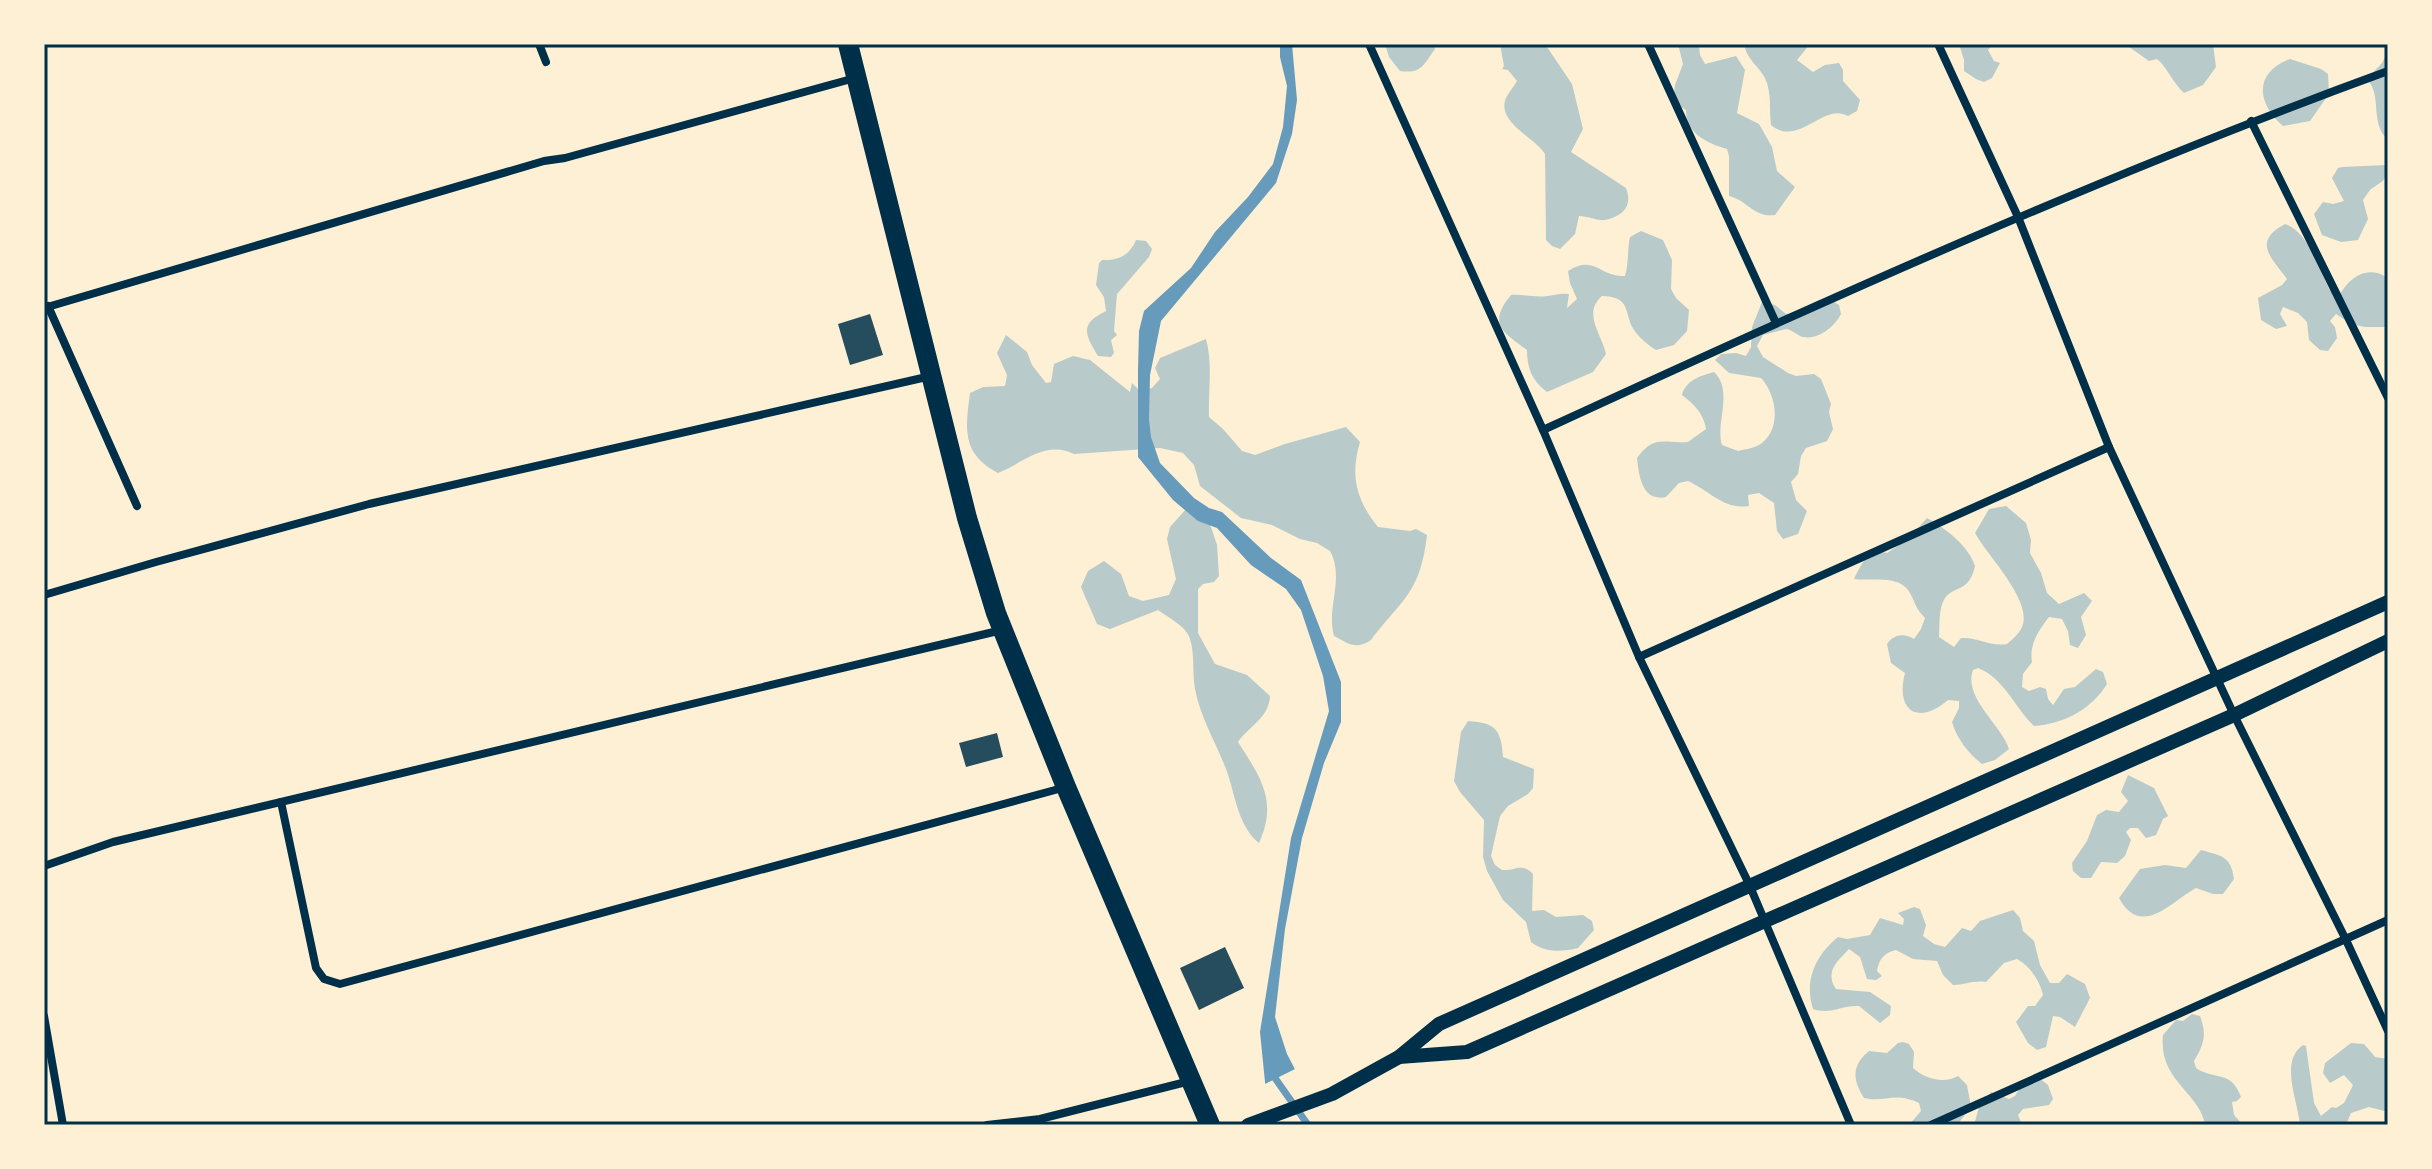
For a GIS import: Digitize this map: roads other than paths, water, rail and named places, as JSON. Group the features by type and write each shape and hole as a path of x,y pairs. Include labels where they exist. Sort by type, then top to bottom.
{"main road":[{"path":"848,44 967,518 1003,630 1066,787 1210,1125"}],"street":[{"path":"539,44 546,62"},
{"path":"1369,44 1543,430 1639,657 1749,884 1851,1125"},
{"path":"1648,44 1776,323"},
{"path":"1938,44 2018,217 2109,447 2234,715 2388,1031"},
{"path":"1543,430 2018,217 2251,121 2388,71"},
{"path":"137,506 46,307 529,166 856,78"},
{"path":"2251,121 2388,398"},
{"path":"44,595 369,504 932,376"},
{"path":"1639,657 2109,447"},
{"path":"1255,1122 1332,1094 1399,1057 1439,1024 2388,602"},
{"path":"44,866 113,842 1003,630"},
{"path":"1399,1057 1467,1052 2234,715 2388,641"},
{"path":"281,802 316,968 324,979 340,984 1066,787"},
{"path":"1931,1125 2388,920"},
{"path":"44,1016 63,1125"},
{"path":"987,1125 1040,1119 1191,1080"}],"water":[{"path":"1280,44 1292,44 1297,100 1292,134 1276,183 1161,321 1150,375 1149,420 1160,463 1194,498 1222,512 1271,558 1301,580 1341,682 1341,722 1324,763 1302,838 1285,929 1275,1017 1287,1054 1298,1075 1266,1092 1260,1032 1291,838 1329,711 1323,676 1301,610 1286,589 1251,565 1217,528 1198,521 1173,500 1138,457 1138,370 1139,331 1144,311 1191,268 1215,232 1273,164 1283,127 1287,86"}],"waterway":[{"path":"1275,1078 1308,1125"}]}
